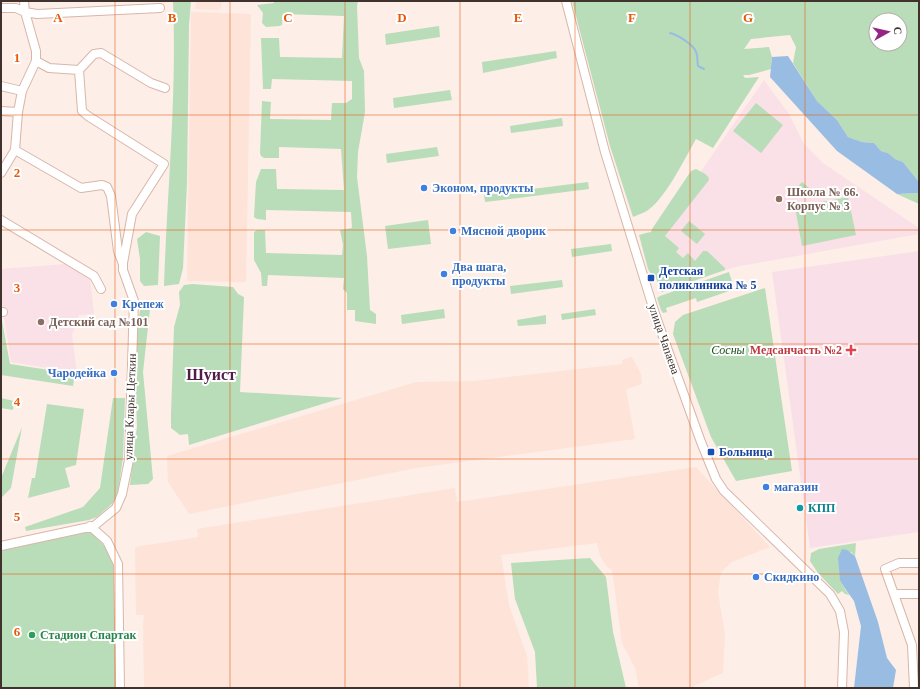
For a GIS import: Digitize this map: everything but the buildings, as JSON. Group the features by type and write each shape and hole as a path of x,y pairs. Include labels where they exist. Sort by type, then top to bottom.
{"street":[{"path":"1,173 4,162 15,150 18,112 22,91 36,61 36,51 25,12 24,1"},
{"name":"улица Чапаева","path":"566,1 605,152 642,273 670,358 701,442 716,479 733,500 830,594 840,611 844,632 842,688"},
{"path":"1,8 16,8 25,12 37,14 160,8"},
{"path":"123,264 132,214 164,164 82,111 79,70 94,54 101,54 151,82 165,88"},
{"path":"36,61 49,68 79,70"},
{"path":"1,86 22,91"},
{"path":"1,111 18,112"},
{"path":"15,150 81,188 102,185 107,187 111,196 118,251 123,264"},
{"path":"1,220 94,276 101,289"},
{"name":"улица Клары Цеткин","path":"1,546 94,526 116,508 122,494 129,460 134,301 123,270 123,264"},
{"path":"90,526 107,541 118,564 120,688"},
{"path":"914,688 916,645 885,569 899,563 919,563"},
{"path":"894,594 919,594"}],"shaded area":[{"path":"196,1 222,1 220,10 195,9"},
{"path":"191,12 251,14 246,282 187,281"},
{"name":"Школа № 66. Корпус № 3","path":"764,80 789,114 804,144 823,163 919,228 919,234 735,267 686,283 655,239"},
{"name":"Медсанчасть №2","path":"919,251 919,532 810,548 772,272"},
{"name":"Детский сад №101","path":"79,263 86,268 90,279 94,314 79,315 72,335 77,373 11,362 1,297 1,269"},
{"path":"632,357 641,374 642,384 626,389 635,439 416,468 189,514 168,482 167,456 416,382 474,381 622,364 622,360"},
{"path":"696,467 770,547 732,562 721,572 718,593 725,634 723,673 690,688 639,688 635,668 622,643 612,570 606,566 600,556 597,543 501,555 509,605 527,656 529,688 144,688 144,615 136,615 135,547 198,537 197,529 455,488 457,502"}],"green space":[{"path":"173,1 191,1 189,25 187,183 183,268 179,284 164,286 173,108"},
{"path":"274,1 358,1 359,58 364,71 365,112 358,152 357,177 367,256 370,310 376,314 376,324 355,321 355,310 347,310 347,293 343,289 344,278 268,275 267,286 262,286 261,273 254,260 254,232 257,230 265,230 266,253 342,255 343,245 340,230 352,228 351,212 266,210 266,220 257,219 254,217 256,182 261,169 276,169 277,189 344,190 341,149 279,147 279,158 264,158 261,156 262,101 271,102 270,119 331,120 332,103 346,103 352,99 352,81 272,79 271,89 263,89 261,38 279,38 280,57 342,58 344,16 283,14 282,25 266,27 262,23 263,13 257,5 274,3"},
{"path":"572,1 919,1 919,182 903,162 895,159 888,153 881,151 874,143 862,142 848,137 837,120 817,101 793,63 796,47 790,35 751,39 744,49 769,47 772,57 771,69 749,75 743,75 745,78 759,77 713,148 696,139 667,190 652,207 633,217 610,146"},
{"path":"439,26 440,37 386,45 385,34"},
{"path":"556,51 557,58 483,73 482,62"},
{"path":"450,90 452,100 394,108 393,98"},
{"path":"756,103 783,125 761,153 733,131"},
{"path":"562,118 563,126 511,133 510,126"},
{"path":"437,147 439,156 387,163 386,154"},
{"path":"696,169 706,175 709,180 665,236 679,248 676,252 683,258 688,253 695,261 703,251 707,251 725,268 725,270 662,292 654,275 651,274 648,269 639,235 651,232 691,171"},
{"path":"588,182 589,189 485,202 484,195"},
{"path":"802,182 815,193 788,198"},
{"path":"919,193 919,204 897,194"},
{"path":"848,197 856,235 802,246 795,207"},
{"path":"428,220 431,244 388,249 385,226"},
{"path":"689,221 705,234 697,244 681,231"},
{"path":"146,232 160,236 158,285 144,286 140,281 140,259 137,239"},
{"path":"611,244 612,251 572,257 571,249"},
{"path":"729,272 734,288 732,290 697,302 696,298 666,308 667,312 663,313 661,310 657,298 660,296"},
{"path":"562,280 563,287 511,294 510,286"},
{"path":"192,284 233,287 238,294 244,297 240,392 342,398 189,445 188,434 180,435 171,428 171,414 174,327 180,305 179,292 184,285"},
{"name":"Сосны","path":"765,288 792,471 736,481 711,437 673,334 675,322 683,315"},
{"path":"141,304 150,309 143,372 153,479 148,484 130,485 137,426 134,349"},
{"path":"444,309 445,318 402,324 401,315"},
{"path":"595,309 596,315 562,320 561,314"},
{"path":"1,315 10,364 75,374 73,386 1,375"},
{"path":"546,315 546,324 518,326 517,320"},
{"path":"1,398 14,401 13,410 1,408"},
{"path":"113,398 125,398 123,457 118,492 113,503 97,517 89,520 26,531 25,527 83,507 100,488"},
{"path":"47,404 84,409 76,465 65,468 70,487 28,498 32,478 35,478"},
{"path":"22,427 11,488 1,498 1,478"},
{"path":"90,531 109,551 115,563 119,688 1,688 1,550"},
{"path":"856,543 855,556 851,552 840,561 842,584 850,595 845,594 842,591 838,594 818,573 810,561 811,553 819,549"},
{"path":"590,558 606,577 613,632 626,688 537,688 535,652 515,599 511,563"}],"water":[{"path":"788,56 817,101 837,120 848,137 862,142 874,143 881,151 888,153 895,159 903,162 919,182 919,193 897,194 837,151 770,77 772,57"},
{"path":"842,549 847,550 855,556 878,622 887,658 896,670 893,688 854,688 861,626 854,601 840,580 838,558"}],"waterway":[{"path":"670,33 689,43 695,49 698,66 704,69"}],"place":[{"name":"Эконом, продукты","path":"424,188"},
{"name":"Школа № 66. Корпус № 3","path":"779,199"},
{"name":"Мясной дворик","path":"453,231"},
{"name":"Два шага, продукты","path":"444,274"},
{"name":"Детская поликлиника № 5","path":"651,278"},
{"name":"Крепеж","path":"114,304"},
{"name":"Детский сад №101","path":"41,322"},
{"name":"Медсанчасть №2","path":"851,350"},
{"name":"Чародейка","path":"114,373"},
{"name":"Больница","path":"711,452"},
{"name":"магазин","path":"766,487"},
{"name":"КПП","path":"800,508"},
{"name":"Скидкино","path":"756,577"},
{"name":"Стадион Спартак","path":"32,635"}],"district":[{"name":"Шуист","path":"211,374"}]}
